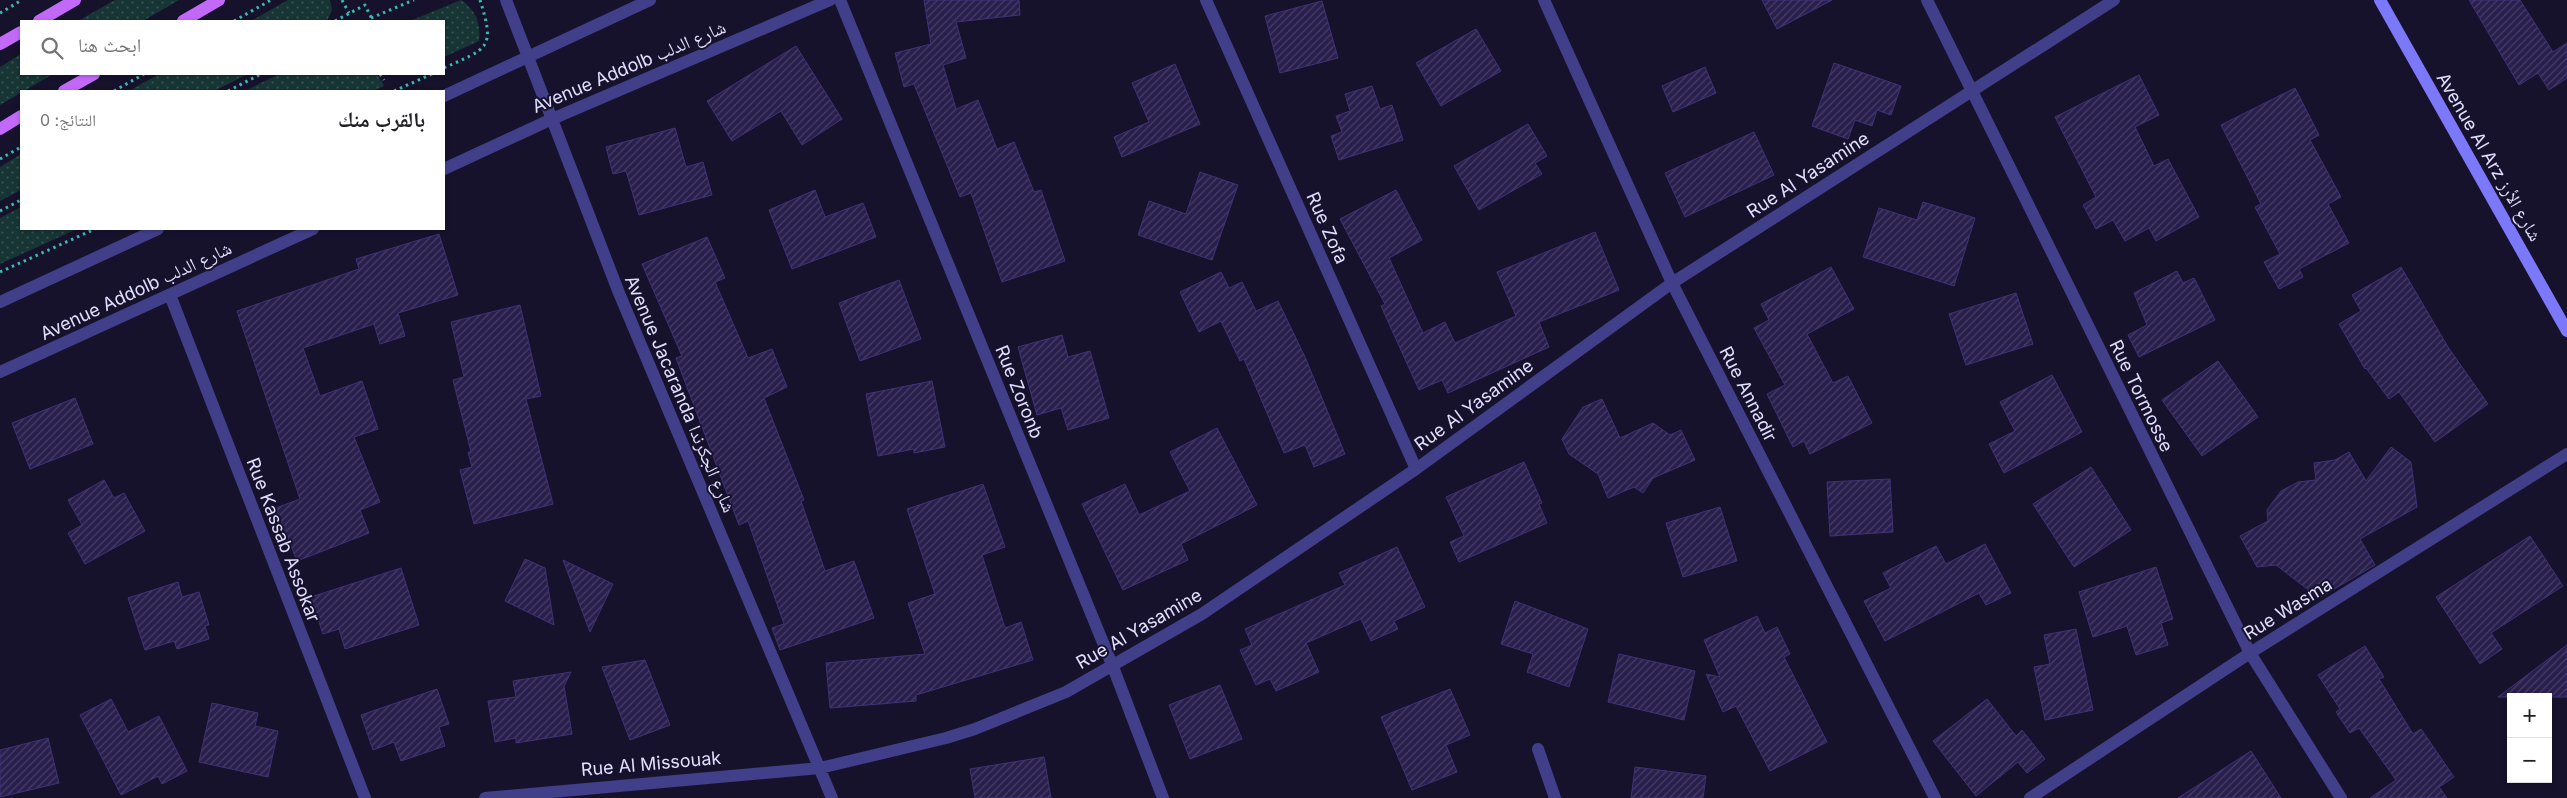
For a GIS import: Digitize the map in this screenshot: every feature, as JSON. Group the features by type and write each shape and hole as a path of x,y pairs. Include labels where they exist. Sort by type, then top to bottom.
{"main road":[{"path":"41,20 76,0"},
{"path":"185,20 219,0"},
{"path":"0,44 20,33"},
{"path":"66,90 92,75"},
{"path":"0,129 20,117"}],"street":[{"name":"Avenue Jacaranda شارع الجكرندا","path":"506,0 618,293 832,798"},
{"path":"445,96 650,0"},
{"name":"Avenue Addolb شارع الدلب","path":"445,169 552,119 830,0"},
{"name":"Rue Zoronb","path":"840,0 1113,667 1163,798"},
{"name":"Rue Zofa","path":"1206,0 1416,469"},
{"name":"Rue Annadir","path":"1544,0 1672,283 1936,798"},
{"name":"Rue Tormosse","path":"1927,0 2250,653 2341,798"},
{"name":"Rue Al Yasamine","path":"820,768 975,729 1066,692 1113,667 1202,614 1416,469 1672,283 2114,0"},
{"name":"Avenue Al Arz شارع الأرز","path":"2380,0 2567,331"},
{"path":"0,302 156,230"},
{"name":"Avenue Addolb شارع الدلب","path":"0,372 311,230"},
{"name":"Rue Kassab Assokar","path":"170,295 365,798"},
{"name":"Rue Wasma","path":"2030,798 2250,653 2567,454"},
{"path":"1538,749 1555,798"},
{"name":"Rue Al Missouak","path":"485,798 820,768"}],"path":[{"path":"0,13 22,0"},
{"path":"236,20 271,0"},
{"path":"342,0 348,13"},
{"path":"337,20 365,5 372,20 414,0"},
{"path":"445,68 477,53 483,48 489,28 480,0"},
{"path":"116,90 142,75"},
{"path":"230,90 259,75"},
{"path":"381,75 384,80"},
{"path":"396,90 430,75"},
{"path":"0,159 20,148"},
{"path":"0,211 20,201"},
{"path":"0,272 93,230"}],"green space":[{"path":"115,0 179,0 145,20 80,20"},
{"path":"288,0 330,0 332,10 327,20 253,20"},
{"path":"461,0 476,17 479,28 479,41 445,57 445,20 412,20"},
{"path":"20,55 20,75 51,75 26,90 20,90 20,93 0,105 0,67"},
{"path":"157,75 246,75 216,90 131,90"},
{"path":"277,75 378,75 384,86 375,90 247,90"},
{"path":"20,155 20,191 0,201 0,167"},
{"path":"20,208 20,230 75,230 0,264 0,218"}],"building":[{"path":"924,0 1019,0 1020,15 956,22 966,58 943,65 956,109 978,100 997,149 1014,142 1034,192 1041,190 1065,261 1002,282 971,193 960,197 914,84 904,87 895,53 931,44"},
{"path":"1762,0 1832,0 1777,29"},
{"path":"2469,0 2520,0 2553,52 2567,43 2567,78 2549,90 2538,73 2519,85"},
{"path":"1322,1 1338,58 1280,73 1265,16"},
{"path":"1476,29 1501,71 1441,106 1416,63"},
{"path":"796,46 842,119 802,145 781,111 732,141 707,101"},
{"path":"1834,63 1901,86 1891,115 1877,110 1872,126 1855,120 1848,139 1812,126"},
{"path":"1175,64 1200,124 1122,157 1114,137 1149,122 1132,83"},
{"path":"1705,67 1716,93 1673,112 1662,86"},
{"path":"2139,75 2159,115 2135,127 2154,166 2168,159 2199,217 2156,241 2149,228 2125,241 2113,220 2096,229 2083,205 2096,197 2055,117"},
{"path":"1372,86 1380,109 1392,105 1403,140 1339,160 1331,136 1342,132 1336,116 1350,111 1345,94"},
{"path":"2295,88 2319,135 2310,140 2341,197 2328,204 2349,243 2299,269 2303,277 2279,289 2264,262 2280,254 2255,207 2261,204 2221,125"},
{"path":"1528,124 1547,156 1535,163 1542,174 1479,210 1454,166"},
{"path":"675,128 686,167 703,162 712,195 639,215 626,171 613,174 606,147"},
{"path":"1754,132 1774,175 1685,217 1665,173"},
{"path":"1200,172 1238,185 1212,260 1138,235 1149,201 1186,214"},
{"path":"815,190 825,217 863,203 876,237 792,269 769,210"},
{"path":"1396,190 1422,240 1389,258 1423,333 1445,322 1455,343 1516,316 1497,272 1595,232 1619,290 1539,322 1549,347 1448,393 1442,380 1419,390 1381,306 1385,304 1340,219"},
{"path":"1923,202 1975,218 1954,286 1863,257 1879,208 1917,220"},
{"path":"439,234 458,295 398,313 405,336 380,344 374,324 303,348 320,396 362,381 378,429 354,437 380,502 360,510 369,533 297,561 276,508 300,499 237,311 359,269 356,259"},
{"path":"707,237 725,278 715,282 748,358 772,349 787,387 764,398 804,500 801,501 825,571 854,561 874,618 780,650 772,628 784,624 748,521 739,525 676,358 682,356 642,264"},
{"path":"1831,267 1854,309 1807,334 1833,383 1848,376 1872,423 1810,454 1804,441 1793,447 1767,394 1785,385 1754,328 1769,320 1761,304"},
{"path":"2401,267 2448,347 2488,404 2435,442 2399,392 2389,399 2365,369 2339,324 2361,311 2352,295"},
{"path":"2177,271 2183,283 2194,278 2215,320 2139,357 2128,335 2147,325 2134,293"},
{"path":"1221,272 1229,288 1242,282 1256,311 1278,301 1305,357 1345,454 1314,467 1305,445 1284,453 1244,359 1240,361 1221,321 1199,332 1180,292"},
{"path":"899,280 921,339 860,361 839,303"},
{"path":"2016,293 2033,344 1966,365 1949,314"},
{"path":"520,305 541,396 526,399 553,504 474,524 460,470 472,467 468,452 471,452 453,380 464,377 451,322"},
{"path":"1062,335 1068,357 1090,351 1109,418 1068,430 1061,408 1037,415 1018,347"},
{"path":"2218,361 2258,417 2202,456 2162,400"},
{"path":"2052,375 2082,432 2004,473 1989,444 2015,431 2000,402"},
{"path":"932,381 945,447 914,453 914,449 878,456 866,394"},
{"path":"75,398 93,444 30,469 12,423"},
{"path":"1602,399 1620,438 1653,423 1670,435 1681,430 1695,460 1653,478 1643,493 1634,487 1608,498 1598,474 1569,454 1562,439 1583,407"},
{"path":"1217,428 1257,505 1181,544 1188,560 1123,590 1082,504 1125,484 1139,515 1190,491 1170,452"},
{"path":"2391,447 2411,462 2417,507 2360,539 2375,565 2319,598 2276,565 2257,567 2240,536 2268,521 2267,510 2281,491 2298,482 2316,480 2314,463 2335,460 2349,452 2366,481"},
{"path":"1524,462 1542,503 1539,504 1547,523 1459,562 1450,542 1464,536 1446,497"},
{"path":"2091,467 2131,530 2074,567 2033,504"},
{"path":"1890,479 1893,532 1830,536 1827,482"},
{"path":"104,480 114,498 124,493 145,531 85,564 68,533 82,525 68,500"},
{"path":"983,484 1005,547 982,555 1005,628 1021,622 1033,660 916,695 916,701 830,708 826,663 925,654 908,603 935,594 907,509"},
{"path":"1720,507 1737,561 1683,577 1666,523"},
{"path":"2530,536 2563,586 2491,633 2502,649 2480,664 2436,597"},
{"path":"1985,544 2011,593 1986,605 1979,593 1885,641 1864,601 1891,588 1883,573 1936,546 1946,564"},
{"path":"1397,547 1425,607 1394,621 1398,629 1371,641 1361,619 1306,643 1319,672 1276,691 1270,679 1256,685 1240,650 1252,645 1245,629 1345,585 1339,573"},
{"path":"525,559 545,568 554,625 505,601"},
{"path":"563,560 613,584 590,632"},
{"path":"2156,567 2173,619 2161,623 2168,645 2136,655 2127,626 2093,637 2079,592"},
{"path":"401,568 419,625 345,649 339,629 323,634 311,597"},
{"path":"178,582 182,597 199,592 209,625 205,626 209,639 177,649 174,641 145,650 128,598"},
{"path":"1515,601 1588,629 1569,687 1527,672 1533,654 1501,644"},
{"path":"1757,616 1765,633 1777,627 1790,654 1784,657 1827,742 1770,771 1736,706 1723,712 1706,674 1720,677 1704,640"},
{"path":"2076,629 2093,710 2045,720 2034,667 2050,664 2044,635"},
{"path":"2567,645 2567,697 2552,697 2552,693 2507,693 2507,697 2498,697"},
{"path":"2365,646 2384,677 2379,679 2413,734 2421,729 2454,777 2439,787 2447,798 2370,798 2396,780 2359,728 2350,733 2336,712 2340,709 2318,675"},
{"path":"1619,654 1695,671 1684,720 1608,702"},
{"path":"645,660 670,725 630,740 602,667"},
{"path":"571,672 564,686 572,734 516,743 516,738 495,742 488,701 516,697 513,681"},
{"path":"1220,685 1242,739 1190,759 1169,705"},
{"path":"437,689 449,724 439,727 445,746 401,761 394,742 373,750 361,715"},
{"path":"1450,689 1470,735 1446,745 1457,772 1412,790 1381,717"},
{"path":"111,699 128,732 159,716 187,771 162,784 158,776 121,795 80,715"},
{"path":"1987,699 2016,736 2022,730 2045,759 2027,773 2018,762 1976,796 1933,741"},
{"path":"212,703 258,713 255,726 278,731 268,777 199,762"},
{"path":"48,738 59,783 0,797 0,750"},
{"path":"2251,751 2281,798 2178,798"},
{"path":"1044,757 1051,798 975,798 970,769"},
{"path":"1635,767 1706,776 1703,798 1631,798"}]}
